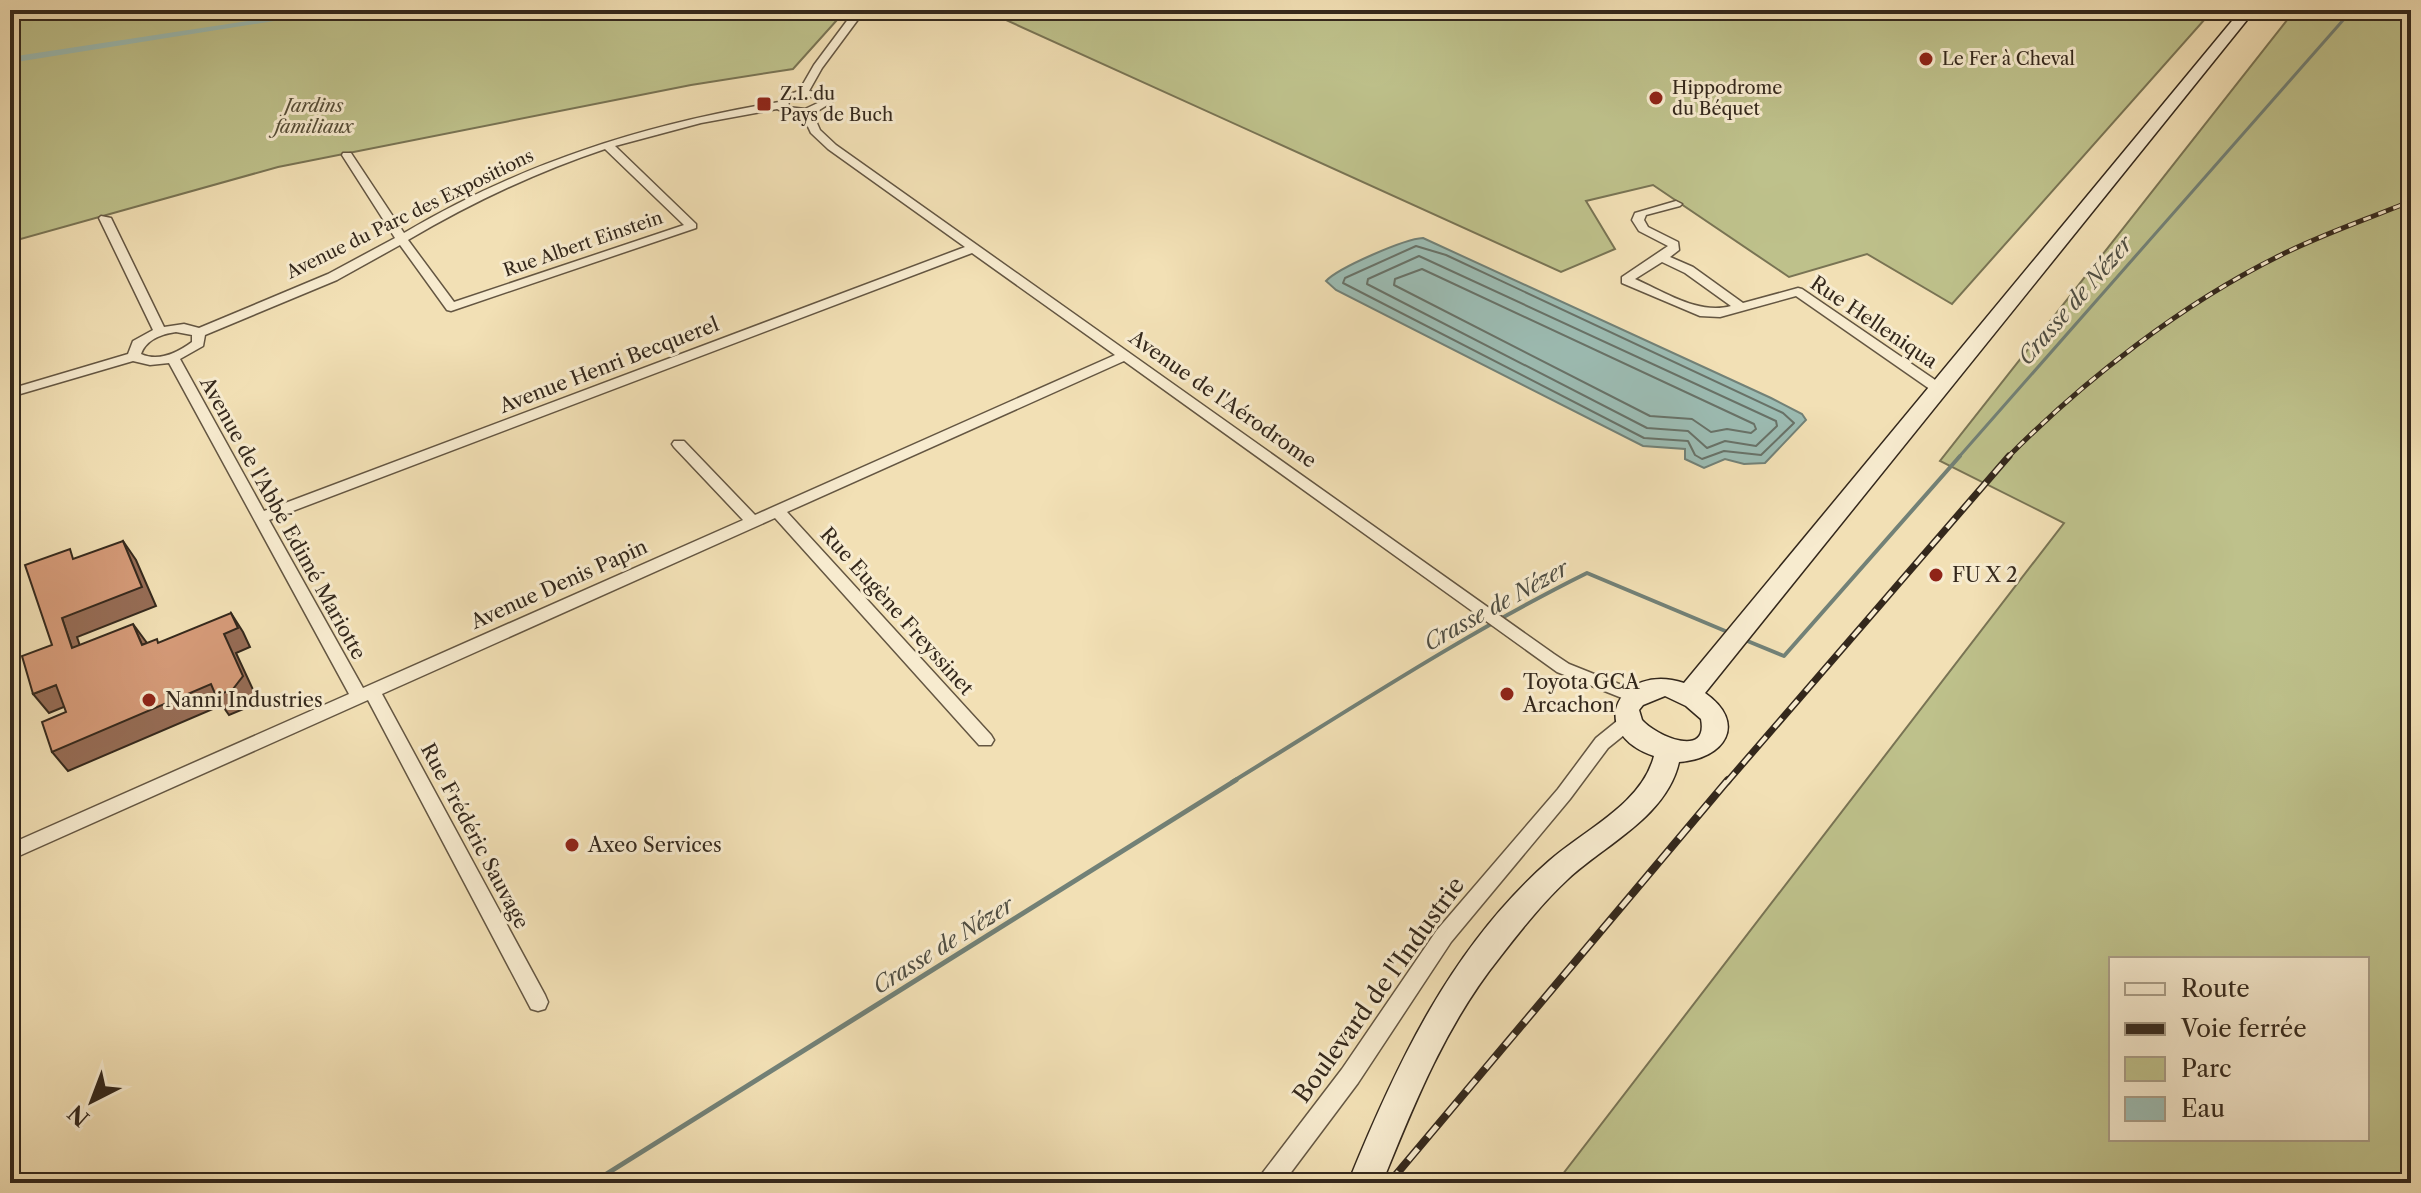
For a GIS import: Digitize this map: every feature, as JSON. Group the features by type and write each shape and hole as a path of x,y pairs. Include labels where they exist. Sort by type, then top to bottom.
{"main road":[{"path":"1690,694 2248,10"},
{"path":"1665,687 1690,694 1711,712 1715,723 1714,733 1698,749 1669,750 1644,740 1631,709 1641,691 1665,687"},
{"path":"1365,1183 1418,1063 1451,1002 1484,954 1546,882 1583,848 1641,803 1662,778 1669,750"}],"street":[{"path":"803,93 817,67 860,10"},
{"path":"803,93 822,95 827,100 820,109 807,112 786,111 781,105 790,96 803,93"},
{"name":"Avenue du Parc des Expositions","path":"199,333 349,269 490,191 606,144 719,115 781,105"},
{"name":"Avenue de l'Aérodrome","path":"807,112 815,131 832,147 1563,668 1631,709"},
{"name":"Rue Albert Einstein","path":"402,240 451,307 692,226 606,144"},
{"path":"347,155 402,240"},
{"path":"1662,258 1673,250 1674,245 1643,229 1638,220 1641,213 1676,204"},
{"path":"105,218 160,332"},
{"name":"Avenue Henri Becquerel","path":"259,518 974,248"},
{"path":"1662,258 1689,270 1740,307"},
{"name":"Rue Helleniqua","path":"1662,258 1626,280 1700,312 1720,313 1798,292 1939,389"},
{"path":"10,393 134,356 152,361 173,358 198,343 199,333 183,328 160,332 138,344 134,356"},
{"name":"Avenue Denis Papin","path":"10,852 1125,356"},
{"name":"Avenue de l'Abbé Edimé Mariotte","path":"173,358 259,518 365,694"},
{"path":"679,444 753,522"},
{"name":"Rue Eugène Freyssinet","path":"777,511 985,740"},
{"name":"Rue Frédéric Sauvage","path":"365,694 538,1002"},
{"name":"Boulevard de l'Industrie","path":"1269,1183 1350,1076 1444,936 1631,709"}],"green space":[{"name":"Jardins familiaux","path":"10,10 846,10 793,69 691,85 278,167 10,242"},
{"name":"Hippodrome du Béquet","path":"984,10 2213,10 1952,304 1867,254 1789,277 1653,185 1586,201 1615,249 1561,272"},
{"path":"2295,10 2411,10 2411,1183 1556,1183 2064,523 1940,461"}],"water":[{"path":"1423,238 1771,398 1802,414 1806,420 1765,463 1744,464 1725,459 1704,468 1685,459 1685,449 1643,446 1336,290 1326,281 1372,255"}],"building":[{"path":"123,541 142,587 62,618 72,648 133,624 142,645 157,639 158,643 231,613 238,628 224,634 243,676 233,689 216,696 211,684 52,752 42,722 66,712 56,685 33,694 22,656 52,645 25,565 70,549 73,559"}],"waterway":[{"path":"10,60 338,10"},
{"name":"Crasse de Nézer","path":"1958,458 2352,10"},
{"name":"Crasse de Nézer","path":"1745,640 1784,656 1960,456"},
{"name":"Crasse de Nézer","path":"1232,782 1451,647 1587,573 1730,633"},
{"name":"Crasse de Nézer","path":"592,1183 1236,780"}],"railway":[{"path":"2009,456 2102,372 2208,296 2297,247 2411,201"},
{"path":"1727,782 2009,456"},
{"path":"1389,1183 1728,780"}],"place":[{"name":"Le Fer à Cheval","path":"1926,59"},
{"name":"Hippodrome du Béquet","path":"1656,98"},
{"name":"Z.I. du Pays de Buch","path":"764,104"},
{"name":"FU X 2","path":"1936,575"},
{"name":"Toyota GCA Arcachon","path":"1507,694"},
{"name":"Nanni Industries","path":"149,700"},
{"name":"Axeo Services","path":"572,845"}]}
